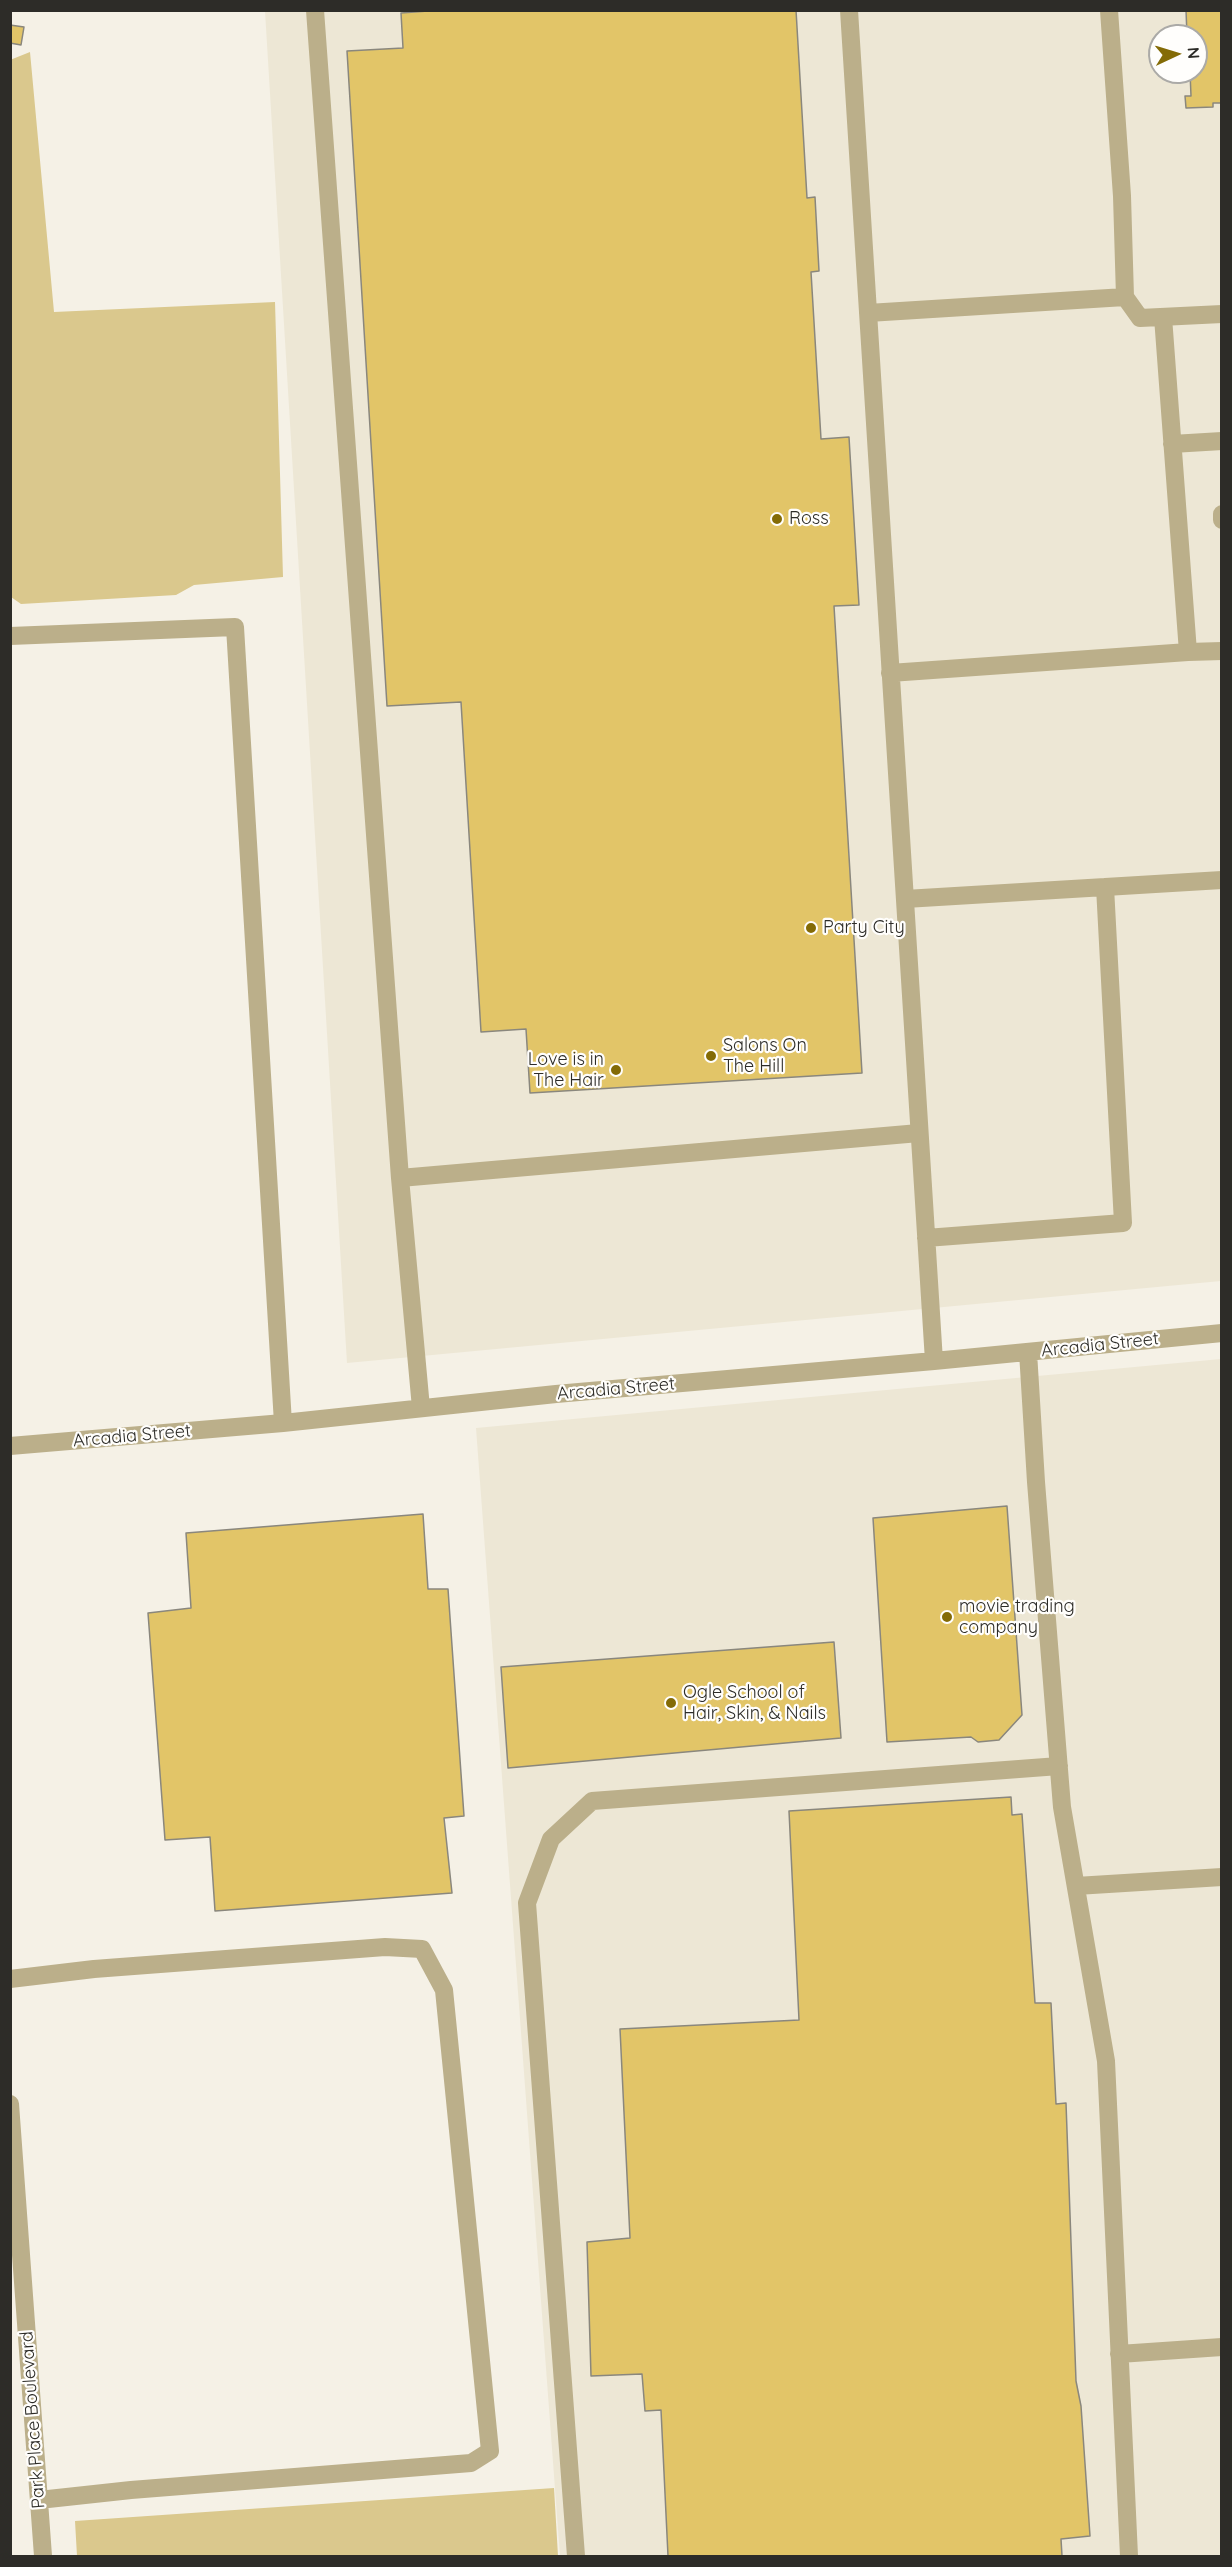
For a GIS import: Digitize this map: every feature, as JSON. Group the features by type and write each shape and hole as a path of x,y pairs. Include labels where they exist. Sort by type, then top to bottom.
{"street":[{"path":"315,10 400,1178 421,1407"},
{"path":"849,10 934,1361"},
{"path":"1109,10 1122,196 1125,297 1140,318 1221,314"},
{"path":"868,313 1125,297"},
{"path":"1163,317 1188,652"},
{"path":"1172,444 1221,441"},
{"path":"1221,514 1221,520"},
{"path":"10,636 234,627 283,1423"},
{"path":"890,673 1221,651"},
{"path":"904,899 1221,880"},
{"path":"926,1238 1123,1223 1105,887"},
{"path":"400,1178 919,1133"},
{"name":"Arcadia Street","path":"10,1446 283,1423 421,1407 1221,1333"},
{"path":"1028,1352 1062,1807 1106,2061 1129,2556"},
{"path":"576,2556 527,1903 552,1839 592,1801 1059,1767"},
{"path":"1076,1886 1221,1877"},
{"path":"10,1978 94,1969 385,1947 422,1949 444,1990 490,2451 471,2463 131,2490 39,2500"},
{"name":"Park Place Boulevard","path":"10,2104 43,2556"},
{"path":"1119,2355 1221,2347"}],"shaded area":[{"path":"265,11 1221,11 1221,1281 347,1363"},
{"path":"30,52 54,312 275,302 283,577 194,585 176,595 21,604 11,597 10,60"},
{"path":"1221,1359 1221,2556 560,2556 476,1428"},
{"path":"554,2488 558,2556 77,2556 75,2521"}],"building":[{"path":"442,10 796,10 807,198 815,197 819,271 811,272 821,439 849,437 859,605 834,606 862,1073 530,1093 526,1029 481,1032 461,702 387,706 347,51 403,48 401,13"},
{"path":"1186,10 1222,10 1222,103 1213,103 1213,107 1186,108 1185,96 1191,96 1190,84 1208,84 1208,24 1187,24"},
{"path":"10,25 24,27 21,45 10,43"},
{"name":"movie trading company","path":"1007,1506 1022,1715 999,1740 978,1742 971,1737 887,1742 873,1518"},
{"path":"423,1514 428,1589 448,1589 464,1816 444,1818 452,1893 215,1911 210,1837 165,1840 148,1613 191,1608 186,1533"},
{"name":"Ogle School of Hair, Skin, & Nails","path":"834,1642 841,1738 508,1768 501,1667"},
{"path":"1011,1797 1012,1815 1022,1814 1035,2003 1051,2003 1056,2104 1066,2103 1076,2381 1081,2406 1090,2536 1061,2539 1062,2556 668,2556 661,2410 645,2411 642,2374 591,2376 587,2242 630,2238 620,2029 799,2020 789,1811"}],"place":[{"name":"Ross","path":"777,519"},
{"name":"Party City","path":"811,928"},
{"name":"Salons On The Hill","path":"711,1056"},
{"name":"Love is in The Hair","path":"616,1070"},
{"name":"movie trading company","path":"947,1617"},
{"name":"Ogle School of Hair, Skin, & Nails","path":"671,1703"}]}
